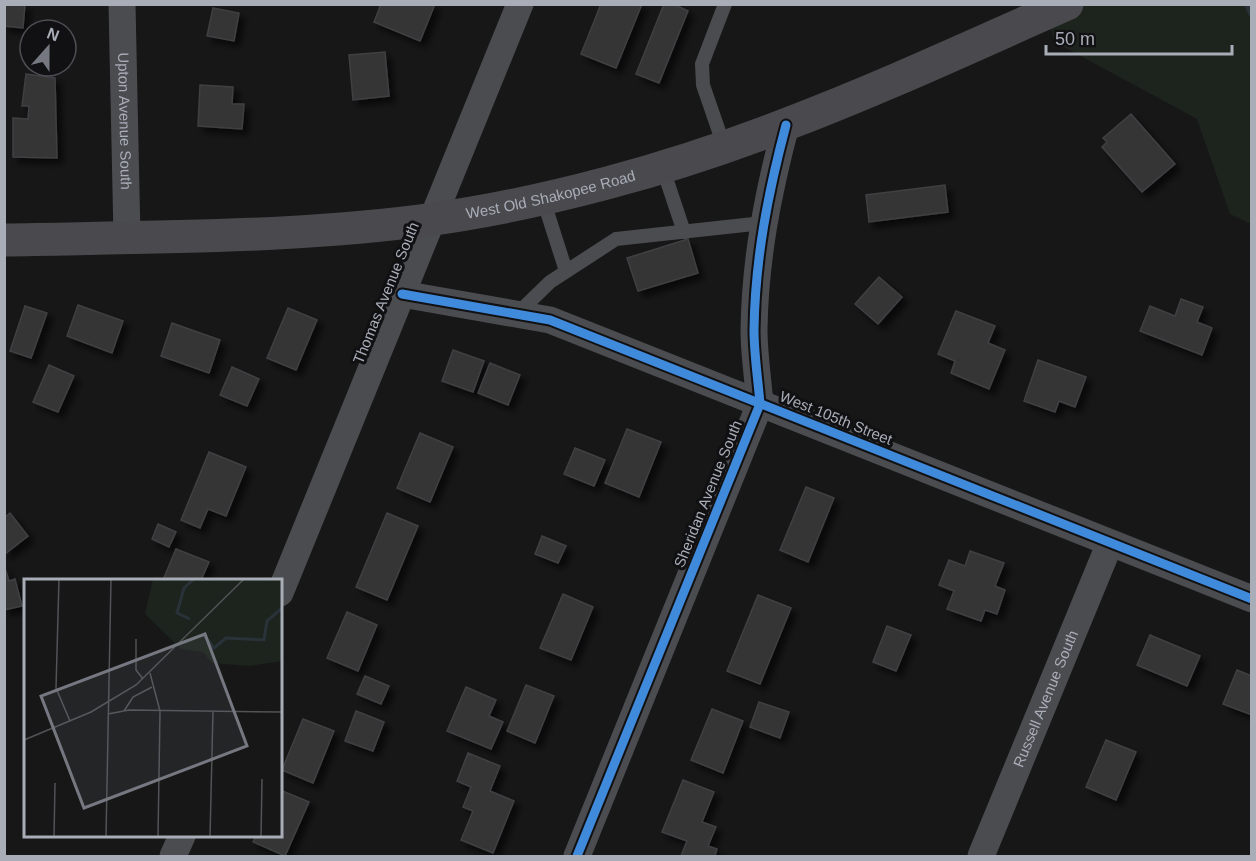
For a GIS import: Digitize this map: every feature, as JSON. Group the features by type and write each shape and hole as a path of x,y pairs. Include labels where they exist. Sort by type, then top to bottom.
{"main road":[{"name":"West Old Shakopee Road","path":"4,240 296,233 433,218 542,198 662,166 786,125 1067,4"}],"street":[{"name":"Upton Avenue South","path":"122,4 127,237"},
{"name":"Thomas Avenue South","path":"282,588 520,4"},
{"name":"Sheridan Avenue South","path":"576,856 760,404 754,332 758,261 768,191 786,125"},
{"name":"West 105th Street","path":"402,294 550,320 1251,599"},
{"name":"Russell Avenue South","path":"981,856 1110,543"},
{"path":"173,856 182,837"}],"lane":[{"path":"724,146 703,85 702,64 725,4"},
{"path":"662,166 684,232"},
{"path":"542,198 566,271"},
{"path":"517,314 550,282 616,239 763,223"}],"shaded area":[{"path":"1043,5 1251,5 1251,224 1230,214 1197,119 1055,42"}],"building":[{"path":"4,4 25,4 24,18 18,18 18,27 4,26"},
{"path":"381,4 435,4 420,41 374,22"},
{"path":"601,4 642,4 616,68 581,54"},
{"path":"664,4 673,4 688,11 659,83 636,74"},
{"path":"213,8 239,13 234,41 207,36"},
{"path":"385,52 389,96 353,100 349,55"},
{"path":"26,78 55,78 57,158 13,157 13,118 28,119 29,106 22,106"},
{"path":"200,85 233,87 232,104 244,104 242,129 198,126"},
{"path":"1131,114 1175,164 1142,192 1102,147 1107,142 1103,138"},
{"path":"945,185 948,212 869,222 866,195"},
{"path":"688,239 698,273 638,291 627,258"},
{"path":"879,277 902,297 878,324 855,304"},
{"path":"1181,299 1203,307 1197,322 1212,328 1202,355 1140,331 1150,306 1175,316"},
{"path":"78,305 123,321 112,353 67,336"},
{"path":"25,306 47,313 31,358 10,351"},
{"path":"288,308 317,320 296,370 267,358"},
{"path":"956,311 995,326 988,343 1005,350 989,389 951,373 955,361 938,354"},
{"path":"172,323 220,340 209,373 161,356"},
{"path":"453,350 484,361 473,392 442,381"},
{"path":"1038,360 1086,377 1075,407 1059,401 1055,412 1024,401"},
{"path":"490,363 520,375 508,405 478,393"},
{"path":"49,365 74,376 58,412 33,402"},
{"path":"232,367 259,379 247,406 220,395"},
{"path":"627,429 661,442 639,497 605,483"},
{"path":"420,433 453,447 430,502 397,488"},
{"path":"575,448 605,460 594,486 564,474"},
{"path":"209,452 246,467 226,516 208,509 200,528 181,520"},
{"path":"806,487 834,498 808,562 780,550"},
{"path":"10,513 28,536 5,554 4,518"},
{"path":"387,513 418,526 387,600 356,587"},
{"path":"158,524 176,532 169,547 152,539"},
{"path":"542,536 566,546 558,563 535,554"},
{"path":"176,549 209,562 201,579 163,579"},
{"path":"970,551 1004,563 995,586 1005,590 997,614 985,610 981,621 947,609 954,591 939,585 949,560 965,566"},
{"path":"4,565 9,581 15,579 22,606 4,610"},
{"path":"563,594 593,607 571,660 540,648"},
{"path":"758,595 791,608 760,684 727,671"},
{"path":"347,612 377,625 358,671 327,658"},
{"path":"887,626 911,635 896,671 873,662"},
{"path":"1150,635 1200,656 1187,686 1137,665"},
{"path":"1237,670 1252,676 1252,715 1223,704"},
{"path":"365,676 389,686 381,704 357,694"},
{"path":"526,685 554,696 535,743 507,731"},
{"path":"466,687 496,700 489,716 503,722 491,749 447,731"},
{"path":"759,702 789,712 780,738 750,727"},
{"path":"712,709 743,721 723,773 691,760"},
{"path":"356,711 384,722 373,751 345,741"},
{"path":"303,719 334,731 313,783 282,770"},
{"path":"1106,740 1136,752 1116,800 1086,787"},
{"path":"468,753 500,766 490,791 514,801 493,853 461,840 473,811 463,807 471,787 457,781"},
{"path":"683,780 714,792 702,822 716,827 708,846 717,849 715,856 681,856 687,841 662,832"},
{"path":"282,791 309,802 285,856 253,842 256,837 282,837"}],"waterway":[{"path":"1248,4 1252,13"}],"cycle path":[{"path":"577,856 760,404 754,339 757,278 768,201 786,125"},
{"path":"402,294 550,320 1252,599"}]}
